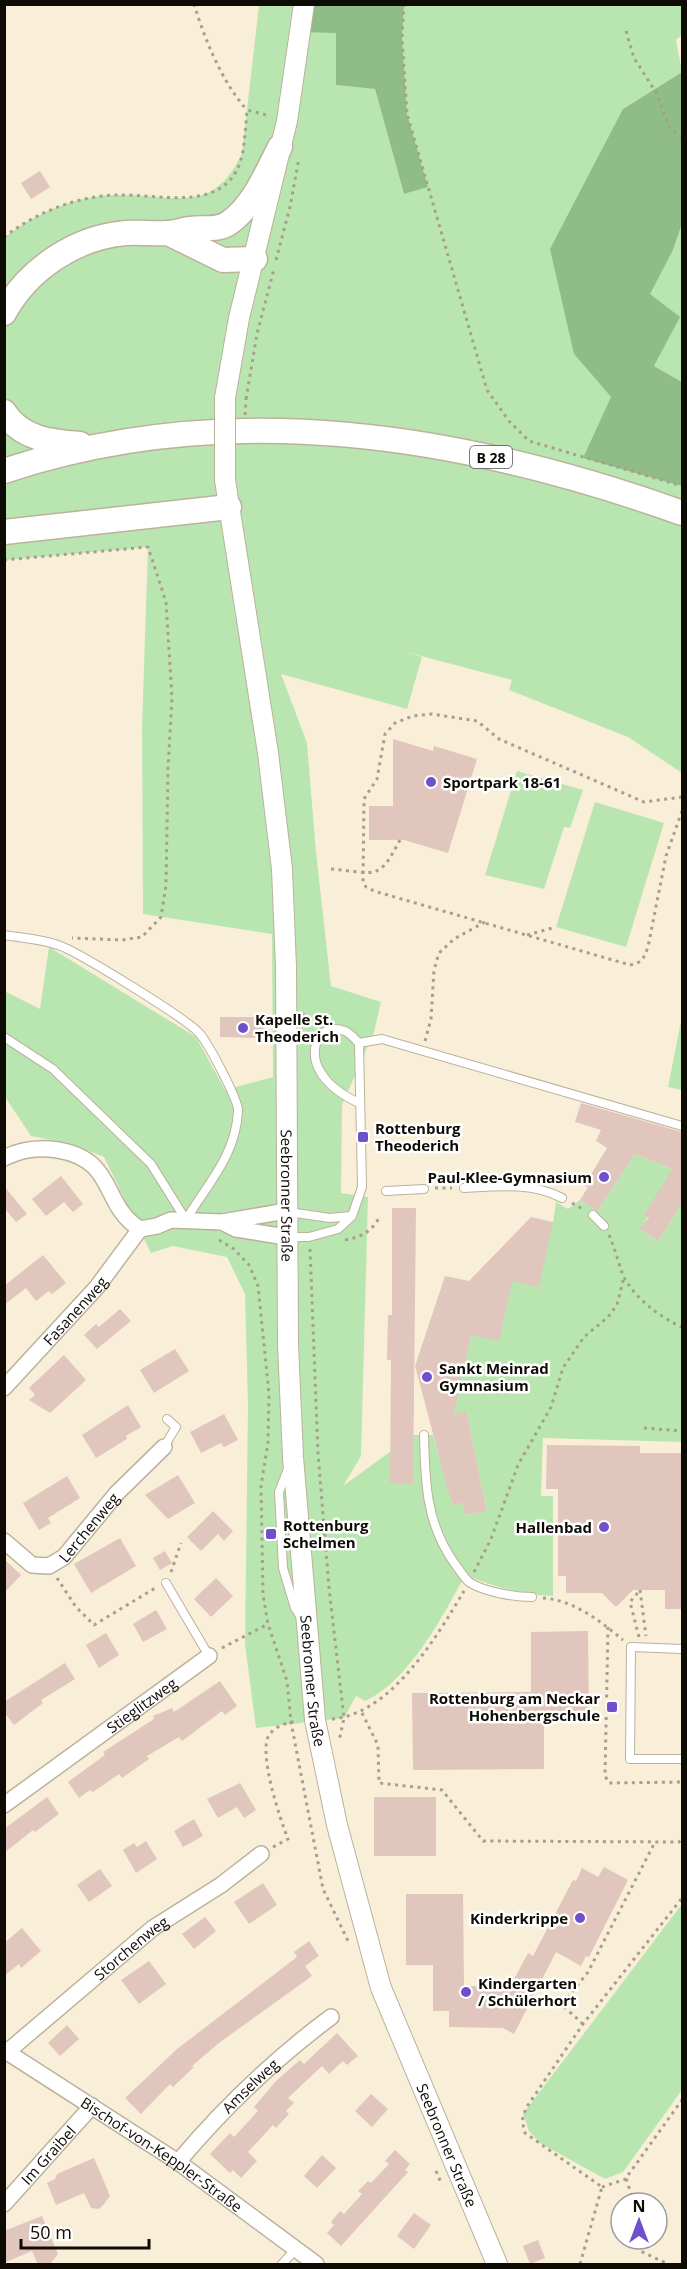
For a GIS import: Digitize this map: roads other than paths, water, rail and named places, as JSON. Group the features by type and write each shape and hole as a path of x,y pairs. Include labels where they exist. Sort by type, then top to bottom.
{"main road":[{"path":"4,313 32,278 60,254 106,236 216,229 228,224 244,210 280,147"},
{"path":"192,229 231,240 255,259"},
{"path":"168,233 223,260 255,259"},
{"path":"4,412 10,421 23,431 47,442 101,445"},
{"name":"B 28","path":"9,466 101,445 199,434 293,431 360,434 441,445 540,469 628,494 682,513"},
{"path":"4,532 229,507"}],"street":[{"name":"Seebronner Straße","path":"304,4 287,121 239,318 225,398 225,480 268,753 282,869 287,1068 286,1237 293,1457 315,1720 337,1826 381,1988 496,2265"},
{"path":"4,1158 22,1150 47,1148 75,1153 93,1164 108,1183 126,1220 140,1229 157,1226 171,1220 222,1222 286,1211"},
{"path":"222,1222 236,1228 286,1237"},
{"name":"Fasanenweg","path":"4,1388 97,1287 140,1229"},
{"name":"Lerchenweg","path":"4,1541 14,1546 32,1565 49,1566 64,1557 117,1493 164,1447"},
{"name":"Stieglitzweg","path":"4,1805 209,1656"},
{"name":"Storchenweg","path":"6,2051 153,1928 221,1885 261,1854"},
{"name":"Amselweg","path":"178,2162 242,2090 287,2050 331,2017"},
{"name":"Bischof-von-Keppler-Straße","path":"6,2051 178,2162 316,2265"},
{"name":"Im Graibel","path":"4,2204 92,2106"}],"lane":[{"path":"4,935 59,945 148,998 200,1033 239,1107 236,1138 221,1168 205,1188 186,1220 151,1164 53,1069 4,1037"},
{"path":"359,1103 343,1095 320,1073 313,1053 315,1042 323,1033 332,1029 346,1031 359,1042 382,1040 682,1126"},
{"path":"286,1237 309,1237 338,1229 352,1215 362,1187 359,1042"},
{"path":"464,1188 510,1186 548,1190 562,1198"},
{"path":"386,1191 424,1189"},
{"path":"286,1211 330,1218 352,1215"},
{"path":"593,1215 604,1226"},
{"path":"164,1447 176,1427 167,1419"},
{"path":"424,1435 426,1486 432,1522 449,1556 469,1582 513,1597 532,1597"},
{"path":"165,1583 209,1656"},
{"path":"682,1649 631,1647 630,1759 682,1759"},
{"path":"282,2265 295,2250"}],"place":[{"name":"Sportpark 18-61","path":"431,782"},
{"name":"Kapelle St. Theoderich","path":"243,1028"},
{"name":"Rottenburg Theoderich","path":"363,1137"},
{"name":"Paul-Klee-Gymnasium","path":"604,1177"},
{"name":"Sankt Meinrad Gymnasium","path":"427,1377"},
{"name":"Hallenbad","path":"604,1527"},
{"name":"Rottenburg Schelmen","path":"271,1534"},
{"name":"Rottenburg am Neckar Hohenbergschule","path":"612,1707"},
{"name":"Kinderkrippe","path":"580,1918"},
{"name":"Kindergarten / Schülerhort","path":"466,1992"}]}
